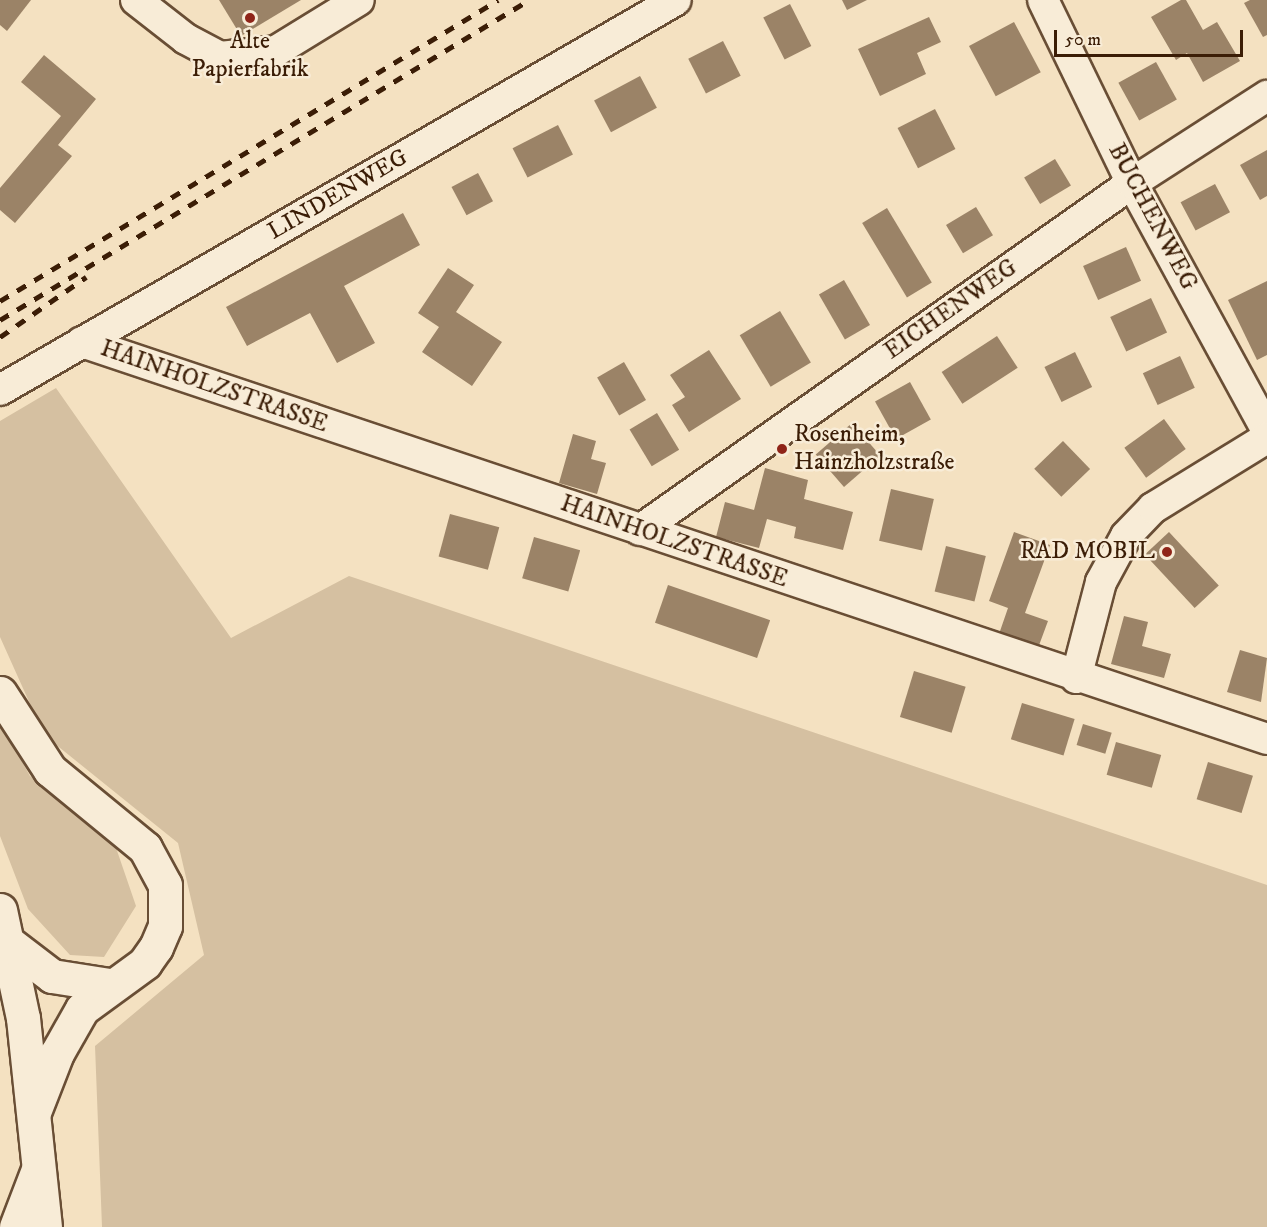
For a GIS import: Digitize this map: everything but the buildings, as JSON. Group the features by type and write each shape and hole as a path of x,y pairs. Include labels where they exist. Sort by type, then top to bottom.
{"main road":[{"path":"0,693 50,770 145,848 165,885 165,926 156,947 130,975 110,985 69,1028 34,1112"},
{"path":"0,910 5,958 29,1071 45,1227"},
{"path":"5,958 52,976 110,985"},
{"path":"0,1047 29,1071"},
{"path":"16,1227 40,1164"}],"street":[{"path":"146,4 220,57 276,51 360,0"},
{"name":"LINDENWEG","path":"0,390 676,0"},
{"name":"BUCHENWEG","path":"1043,0 1132,183 1267,431"},
{"name":"EICHENWEG","path":"640,530 1132,183 1267,96"},
{"name":"HAINHOLZSTRASSE","path":"82,342 1076,678 1267,739"},
{"path":"1076,678 1101,582 1126,536 1153,508 1267,438"}],"shaded area":[{"path":"56,388 231,638 349,576 1267,885 1267,1227 102,1227 95,1046 204,955 178,843 44,735 0,637 0,421"},
{"path":"0,722 30,776 113,839 136,906 104,957 70,955 28,909 0,836"}],"railway":[{"path":"0,301 498,0"},
{"path":"0,320 529,0"},
{"path":"0,337 86,277"}],"place":[{"name":"Alte Papierfabrik","path":"250,18"},
{"name":"Rosenheim, Hainzholzstraße","path":"782,449"},
{"name":"RAD MOBIL","path":"1167,552"}]}
